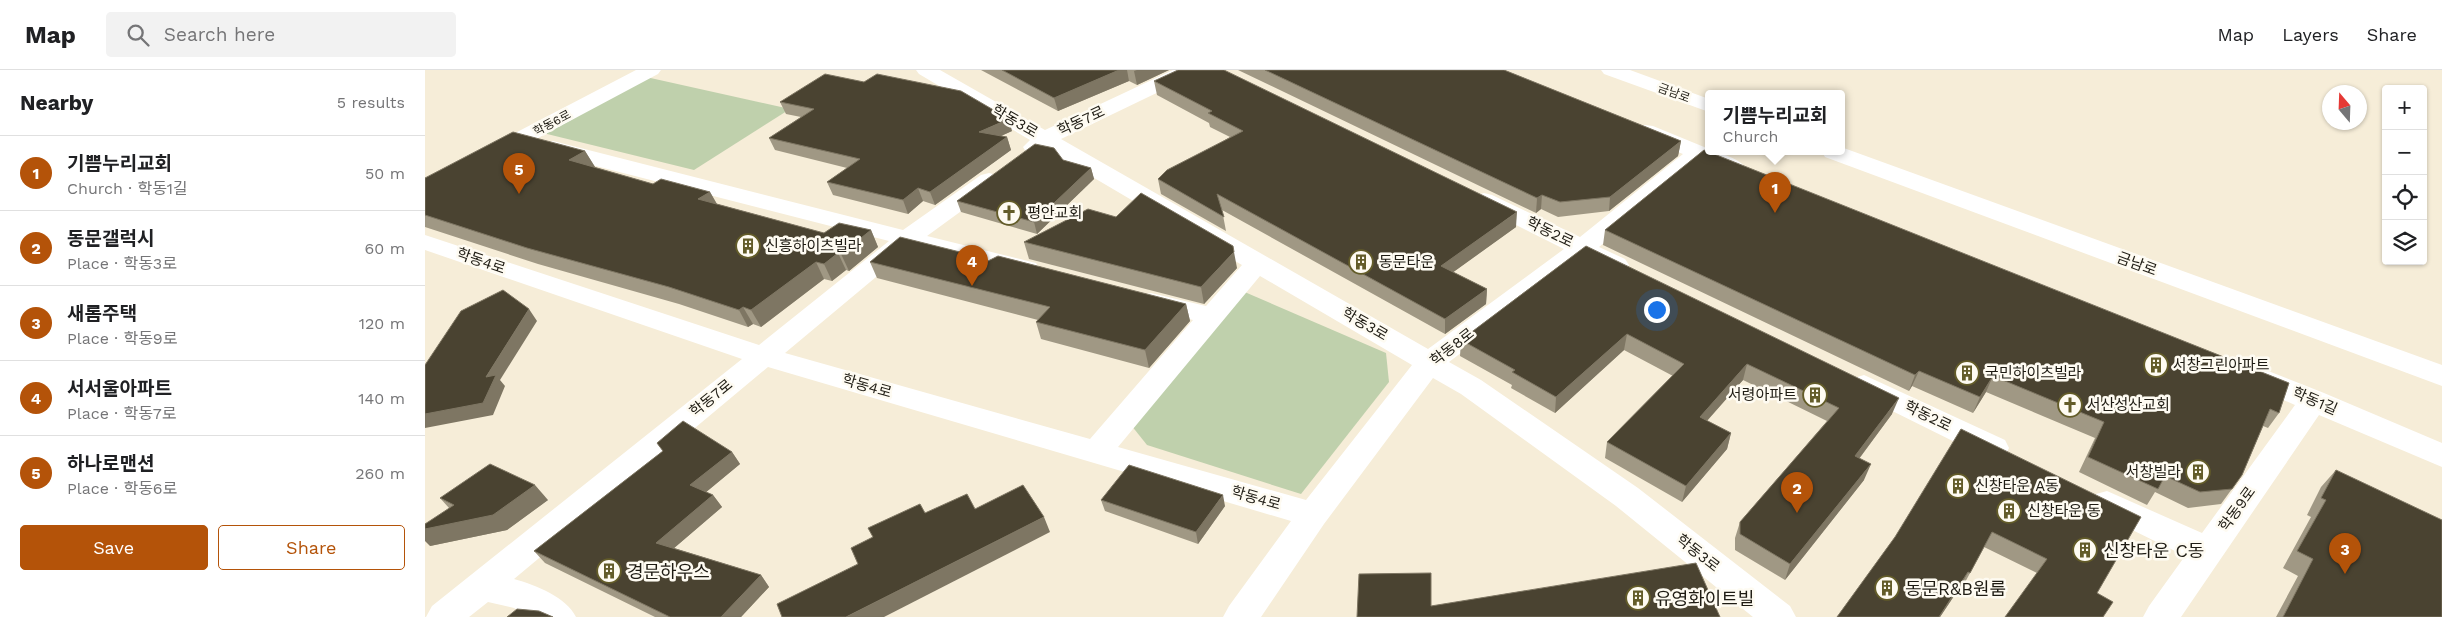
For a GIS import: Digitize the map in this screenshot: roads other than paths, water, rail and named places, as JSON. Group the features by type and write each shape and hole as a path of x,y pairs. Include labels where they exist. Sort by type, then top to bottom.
{"street":[{"name":"학동6로","path":"425,189 651,70"},
{"name":"학동3로","path":"927,70 1430,362 1515,417 1627,497 1778,617"},
{"name":"학동7로","path":"444,617 908,238 1045,138 1189,70"},
{"name":"금남로","path":"1611,70 1705,105"},
{"path":"1626,124 1753,175"},
{"path":"520,139 1050,274"},
{"name":"학동8로","path":"1241,617 1313,515 1430,362 1582,248 1698,153"},
{"name":"금남로","path":"1841,155 2442,376"},
{"name":"학동2로","path":"1466,192 1635,274"},
{"name":"학동4로","path":"425,242 763,356 1313,515"},
{"path":"1096,452 1257,262"},
{"path":"1126,294 1211,316"},
{"name":"학동1길","path":"2232,367 2314,400 2442,456"},
{"name":"학동2로","path":"1841,374 2019,460"},
{"name":"학동9로","path":"2161,617 2314,400"},
{"path":"2082,491 2207,551"},
{"path":"483,586 523,596 558,617"}],"place":[{"name":"하나로맨션","path":"519,194"},
{"name":"평안교회","path":"1009,213"},
{"name":"기쁨누리교회","path":"1775,213"},
{"name":"신흥하이츠빌라","path":"748,246"},
{"name":"동문타운","path":"1361,262"},
{"name":"서서울아파트","path":"972,286"},
{"name":"서창그린아파트","path":"2156,365"},
{"name":"국민하이츠빌라","path":"1967,373"},
{"name":"서령아파트","path":"1815,395"},
{"name":"서산성산교회","path":"2070,405"},
{"name":"서창빌라","path":"2198,472"},
{"name":"신창타운 A동","path":"1958,486"},
{"name":"신창타운 동","path":"2009,511"},
{"name":"동문갤럭시","path":"1797,513"},
{"name":"신창타운 C동","path":"2085,550"},
{"name":"경문하우스","path":"609,571"},
{"name":"새롬주택","path":"2345,574"},
{"name":"동문R&B원룸","path":"1887,588"},
{"name":"유영화이트빌","path":"1638,598"}]}
